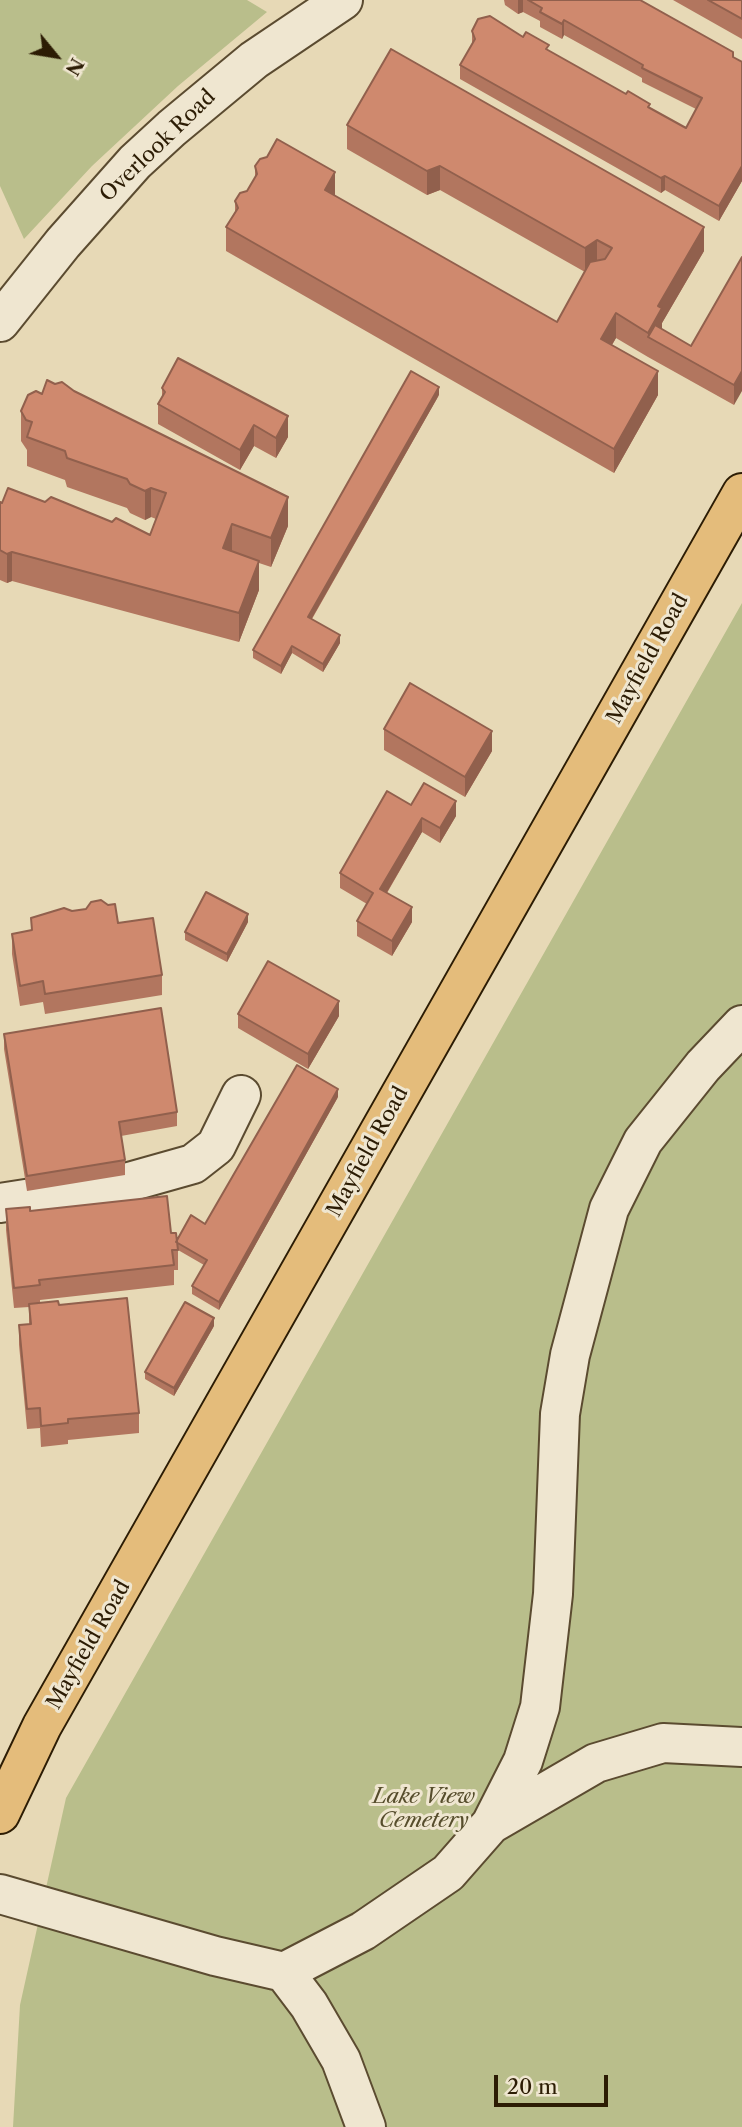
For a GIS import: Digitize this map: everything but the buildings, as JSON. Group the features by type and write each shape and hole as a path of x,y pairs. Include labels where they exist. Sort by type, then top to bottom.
{"main road":[{"name":"Mayfield Road","path":"0,1814 42,1726 742,493"}],"street":[{"name":"Overlook Road","path":"0,321 135,162 254,61 344,0"},
{"path":"284,1972 363,1931 448,1873 491,1824 523,1761 540,1707 552,1594 560,1414 570,1355 609,1209 643,1141 703,1066 742,1025"},
{"path":"0,1203 122,1184 193,1164 216,1146 241,1095"},
{"path":"491,1824 596,1763 663,1743 742,1747"},
{"path":"0,1894 215,1956 284,1972 309,2005 341,2060 366,2127"}],"green space":[{"path":"0,0 247,0 267,12 178,86 92,166 24,239 0,186"},
{"name":"Lake View Cemetery","path":"742,603 742,2127 13,2127 20,2005 66,1798"}]}
